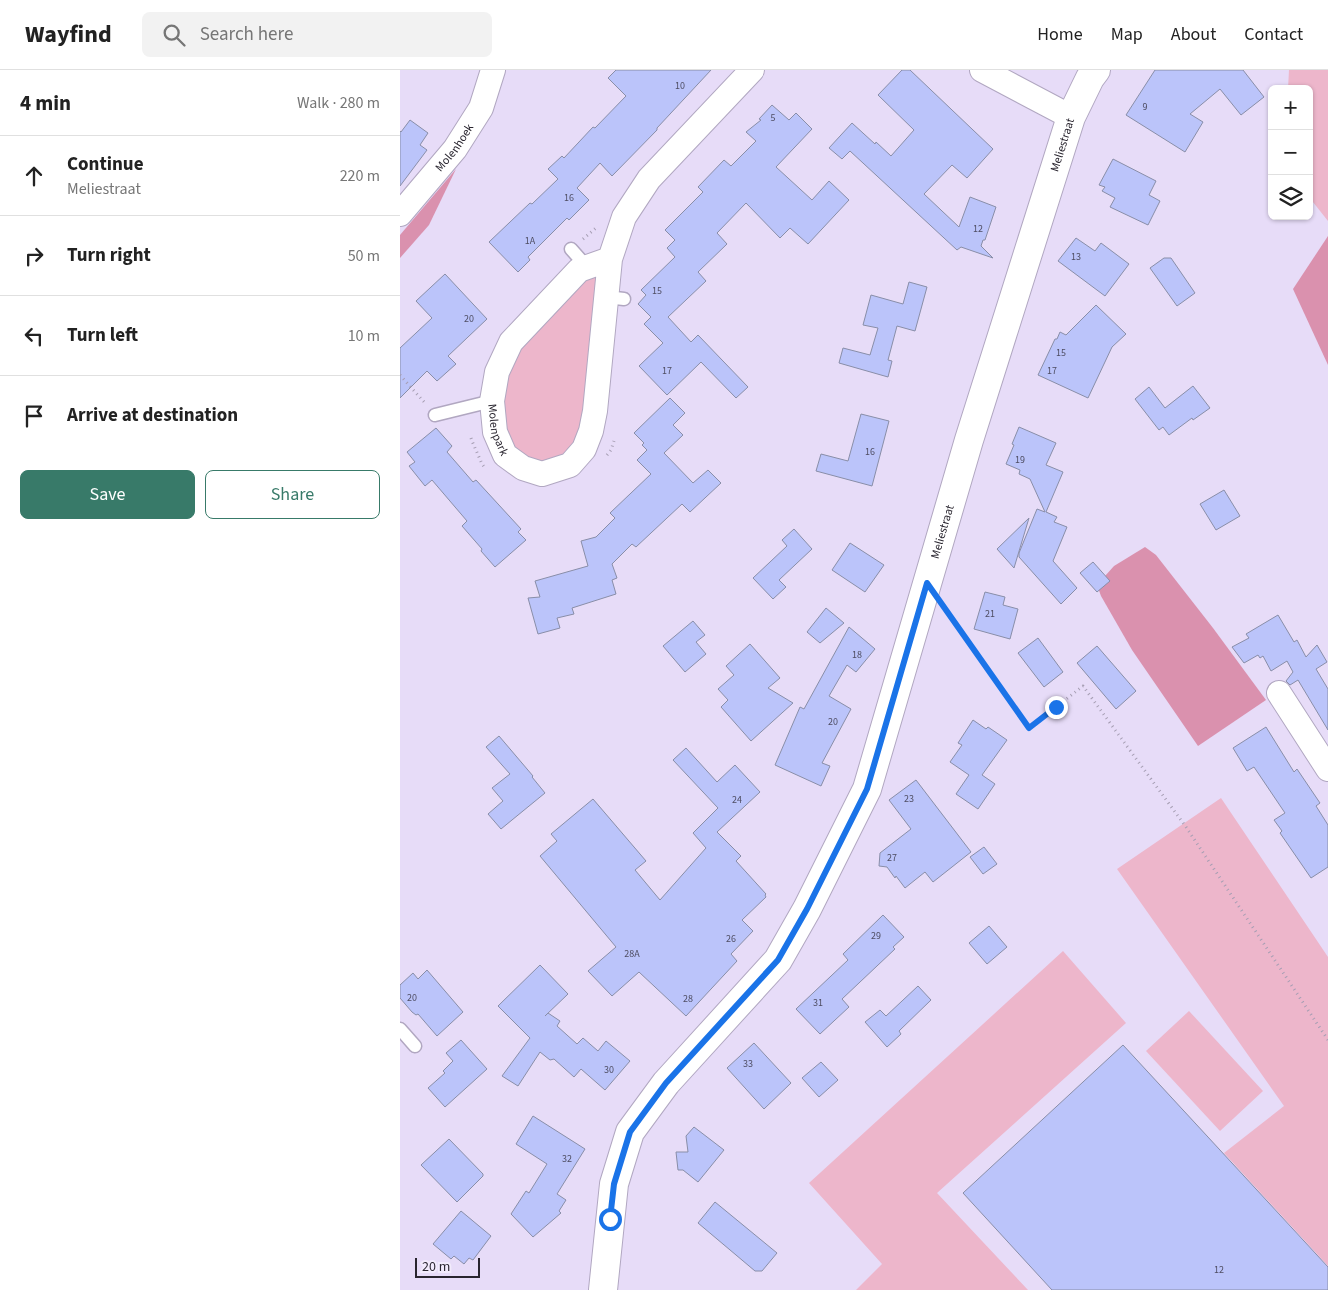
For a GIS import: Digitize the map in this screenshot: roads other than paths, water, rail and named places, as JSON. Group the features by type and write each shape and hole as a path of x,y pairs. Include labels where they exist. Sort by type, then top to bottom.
{"street":[{"name":"Molenhoek","path":"400,214 455,149 481,108 493,70"},
{"name":"Molenpark","path":"610,258 579,258 579,270 512,342 497,372 492,401 495,432 505,455 522,468 542,474 570,465 584,449 592,431 615,298 610,258 624,216 649,179 752,70"},
{"path":"982,70 1071,117"},
{"name":"Meliestraat","path":"603,1290 614,1184 630,1132 666,1083 778,960 807,909 867,789 969,440 1071,117 1090,78 1096,70"},
{"path":"1279,693 1320,743 1328,769"}],"lane":[{"path":"435,415 492,401"},
{"path":"400,1029 415,1046"}]}
